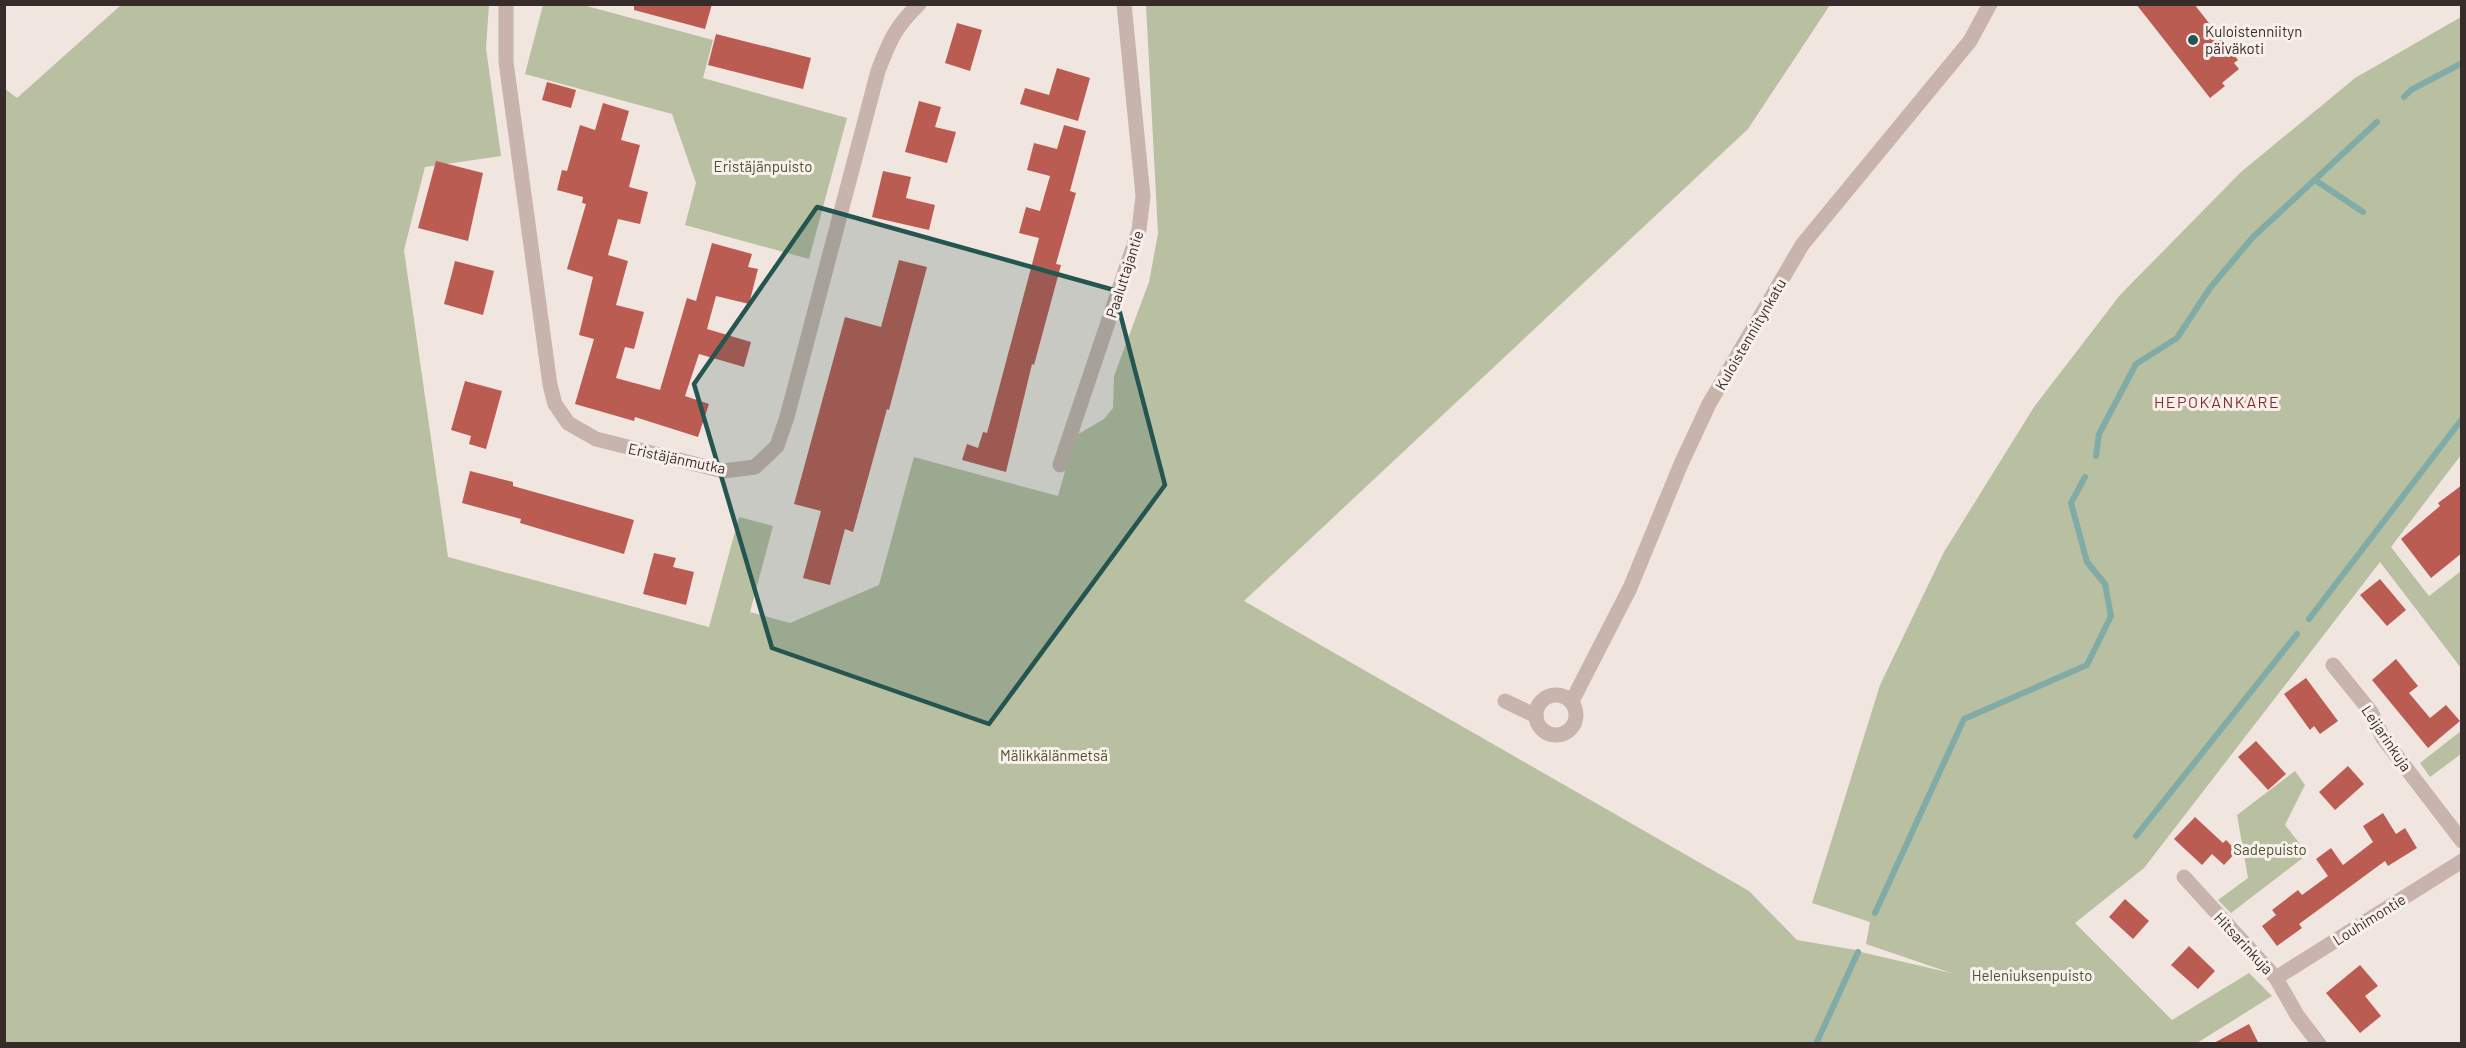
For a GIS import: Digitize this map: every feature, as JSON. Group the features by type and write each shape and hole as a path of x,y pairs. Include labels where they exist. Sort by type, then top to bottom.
{"street":[{"name":"Eristäjänmutka","path":"506,4 506,62 550,385 555,404 568,423 596,439 723,471 755,467 777,446 787,417 878,71 901,21 919,4"},
{"name":"Paaluttajantie","path":"1060,465 1139,230 1143,196 1124,4"},
{"name":"Kuloistenniitynkatu","path":"1572,701 1630,588 1681,464 1709,404 1802,245 1970,41 1990,4"},
{"name":"Leijarinkuja","path":"2333,665 2371,712 2384,738 2462,841"},
{"path":"1550,695 1563,695 1572,701 1577,717 1571,729 1566,733 1552,735 1541,728 1536,716 1539,704 1550,695"},
{"path":"1505,701 1536,716"},
{"name":"Louhimontie","path":"2276,978 2462,861"},
{"name":"Hitsarinkuja","path":"2184,877 2276,978 2297,1015 2319,1044"}],"highlighted area":[{"path":"817,207 1114,290 1165,485 989,724 772,648 694,384"}],"green space":[{"name":"Mälikkälänmetsä","path":"121,5 489,5 486,48 501,156 425,167 404,250 448,557 709,627 739,517 773,526 750,612 790,623 879,585 914,457 1058,496 1075,436 1104,419 1113,408 1114,376 1149,282 1158,234 1146,5 1830,5 1748,129 1244,601 1749,891 1797,940 1856,950 1816,1044 5,1043 4,88 17,98"},
{"name":"Eristäjänpuisto","path":"543,5 583,5 713,40 703,78 847,118 809,259 685,225 696,183 672,114 525,74"},
{"name":"Heleniuksenpuisto","path":"2461,17 2461,455 2391,547 2429,596 2461,571 2461,668 2380,562 2144,868 2075,923 2172,1020 2249,973 2272,996 2197,1043 1817,1043 1861,952 1951,973 1866,944 1870,922 1812,903 1880,685 1944,552 2034,407 2120,295 2241,172 2355,78"},
{"path":"2461,731 2461,754 2430,777 2420,763"},
{"name":"Sadepuisto","path":"2295,771 2305,785 2285,825 2308,854 2231,913 2218,900 2248,878 2237,815"}],"building":[{"path":"634,4 712,4 705,29 634,10"},
{"name":"Kuloistenniityn päiväkoti","path":"2136,4 2194,4 2238,60 2234,63 2239,69 2222,83 2225,86 2210,98"},
{"path":"957,23 982,30 970,71 945,63"},
{"path":"716,34 811,58 803,89 708,65"},
{"path":"1057,68 1090,78 1078,121 1020,104 1025,88 1049,95"},
{"path":"547,82 576,90 571,108 542,100"},
{"path":"919,101 941,107 935,127 956,132 947,163 905,152"},
{"path":"603,103 629,111 621,140 640,145 629,187 648,192 640,224 618,219 608,255 628,261 616,305 644,312 634,349 625,347 616,378 660,390 687,298 696,301 712,243 752,254 748,267 758,269 749,304 716,296 707,329 751,342 744,367 699,354 685,396 709,404 698,437 635,417 634,421 575,404 594,339 579,335 593,277 567,269 586,204 582,203 583,197 557,190 562,170 567,171 580,125 595,130"},
{"path":"1064,125 1086,131 1070,191 1076,193 1056,264 1061,265 1034,365 1032,364 1006,472 962,460 967,444 978,448 983,432 987,433 1039,238 1019,233 1026,207 1040,211 1050,176 1027,170 1034,143 1057,149"},
{"path":"436,161 483,173 468,241 418,228"},
{"path":"883,171 911,177 906,198 935,205 929,230 872,217"},
{"path":"899,260 927,267 889,410 887,409 853,532 845,529 830,585 803,578 821,511 794,504 845,317 881,327"},
{"path":"455,261 494,271 483,315 444,304"},
{"path":"465,381 502,391 486,449 469,444 471,436 451,430"},
{"path":"470,471 513,482 513,486 634,520 624,554 520,523 521,519 462,503"},
{"path":"2462,485 2462,553 2431,578 2401,539 2440,506 2438,503"},
{"path":"654,553 676,558 673,567 694,572 686,605 643,594"},
{"path":"2380,579 2406,610 2387,626 2360,595"},
{"path":"2396,659 2418,686 2409,693 2430,718 2446,705 2460,721 2428,748 2372,680"},
{"path":"2306,678 2338,721 2320,734 2314,726 2310,730 2284,694"},
{"path":"2256,741 2286,774 2268,790 2238,757"},
{"path":"2348,766 2364,784 2335,810 2319,792"},
{"path":"2383,813 2396,834 2405,828 2417,848 2388,866 2385,861 2299,924 2302,928 2277,946 2262,926 2276,915 2272,910 2298,890 2302,895 2328,876 2316,859 2331,848 2343,865 2373,842 2363,826"},
{"path":"2195,817 2223,843 2226,840 2237,851 2224,865 2212,854 2202,865 2174,839"},
{"path":"2125,899 2149,921 2133,939 2109,917"},
{"path":"2189,946 2215,971 2198,989 2171,965"},
{"path":"2360,965 2378,986 2365,996 2381,1016 2360,1033 2326,993"},
{"path":"2249,1024 2259,1044 2212,1044"}],"waterway":[{"path":"2404,97 2411,90 2462,63"},
{"path":"2096,456 2099,434 2136,364 2177,338 2210,288 2253,237 2377,122"},
{"path":"2315,180 2363,212"},
{"path":"2309,619 2462,419"},
{"path":"1875,913 1964,719 2087,665 2111,616 2105,584 2087,562 2071,503 2085,477"},
{"path":"2136,836 2297,634"},
{"path":"1816,1044 1858,952"}],"place":[{"name":"Kuloistenniityn päiväkoti","path":"2193,40"}],"district":[{"name":"HEPOKANKARE","path":"2217,401"}]}
